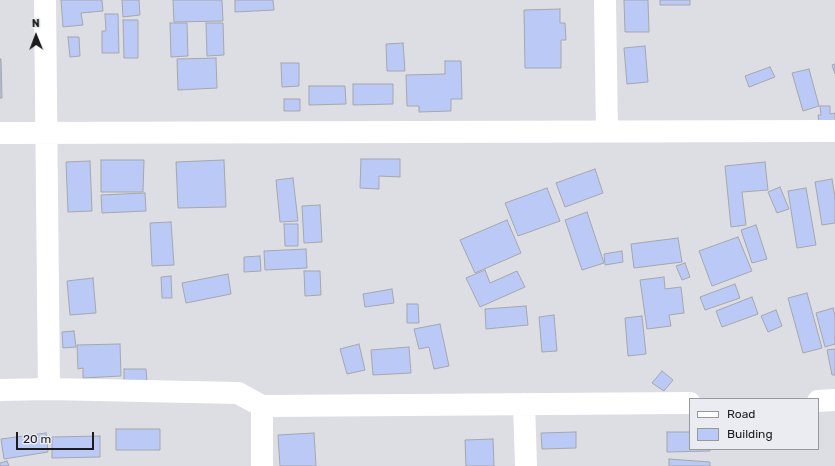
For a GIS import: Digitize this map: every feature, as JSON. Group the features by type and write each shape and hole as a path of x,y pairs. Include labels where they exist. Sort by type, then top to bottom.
{"street":[{"path":"45,0 49,389"},
{"path":"605,0 607,131"},
{"path":"0,133 835,131"},
{"path":"0,390 49,389 238,393 262,406 689,403"},
{"path":"819,401 835,400"},
{"path":"524,404 526,466"},
{"path":"262,406 262,466"}],"building":[{"path":"61,0 102,0 103,11 81,13 83,25 63,27"},
{"path":"122,0 139,0 140,15 123,17"},
{"path":"173,0 222,0 223,21 174,22"},
{"path":"235,0 273,0 274,10 235,12"},
{"path":"624,0 648,0 649,32 625,32"},
{"path":"660,0 690,0 690,5 660,5"},
{"path":"560,9 560,23 565,23 566,40 561,40 561,68 525,68 524,10"},
{"path":"105,14 118,14 119,53 102,53 102,31 106,31"},
{"path":"123,20 138,20 138,58 124,58"},
{"path":"170,23 187,23 188,56 171,57"},
{"path":"206,23 223,23 224,55 207,56"},
{"path":"68,37 79,37 80,56 70,57"},
{"path":"403,43 405,71 387,71 386,44"},
{"path":"645,46 648,82 627,84 624,48"},
{"path":"216,58 217,88 178,90 177,59"},
{"path":"1,59 2,98 0,98"},
{"path":"445,61 461,61 462,99 451,99 451,111 419,112 419,106 407,106 406,75 445,74"},
{"path":"281,63 299,63 299,86 282,87"},
{"path":"835,64 835,74 832,65"},
{"path":"770,67 775,77 749,87 745,76"},
{"path":"809,69 819,106 803,111 792,73"},
{"path":"353,84 393,84 393,104 353,105"},
{"path":"309,86 345,86 346,104 309,105"},
{"path":"284,99 300,99 300,111 284,111"},
{"path":"820,106 830,106 830,114 835,113 835,122 819,122 818,115 821,115"},
{"path":"361,159 400,159 400,177 379,176 379,189 360,188"},
{"path":"101,160 144,160 143,192 101,192"},
{"path":"224,160 226,207 178,208 176,162"},
{"path":"90,161 92,211 68,212 66,162"},
{"path":"765,162 768,190 742,192 746,225 731,227 725,166"},
{"path":"595,169 603,193 565,207 556,183"},
{"path":"293,178 298,221 280,222 276,180"},
{"path":"832,179 835,198 835,223 822,225 815,182"},
{"path":"780,187 789,209 777,213 768,192"},
{"path":"547,188 560,221 518,236 505,203"},
{"path":"806,188 816,245 797,248 788,191"},
{"path":"145,193 146,211 102,213 101,195"},
{"path":"320,205 322,242 304,243 302,206"},
{"path":"587,212 604,263 582,270 565,220"},
{"path":"507,220 521,253 475,273 460,240"},
{"path":"171,222 174,265 152,266 150,223"},
{"path":"284,224 298,224 298,246 285,246"},
{"path":"756,225 767,259 752,263 741,230"},
{"path":"738,237 752,271 712,286 699,251"},
{"path":"678,238 682,262 634,268 631,244"},
{"path":"306,249 307,268 265,270 264,251"},
{"path":"622,251 623,262 605,265 604,254"},
{"path":"260,256 261,271 244,272 244,257"},
{"path":"685,263 690,277 682,280 676,266"},
{"path":"485,270 490,283 517,271 525,287 480,307 466,278"},
{"path":"304,271 320,271 321,295 305,296"},
{"path":"228,274 231,294 186,303 182,283"},
{"path":"171,276 172,298 162,298 161,277"},
{"path":"664,277 665,289 681,287 684,313 669,315 671,326 647,329 640,280"},
{"path":"93,278 96,313 70,315 67,281"},
{"path":"735,284 740,298 705,310 700,297"},
{"path":"392,289 394,303 365,307 363,294"},
{"path":"807,293 822,348 803,353 788,298"},
{"path":"752,297 758,314 722,327 716,311"},
{"path":"407,304 418,304 419,323 407,323"},
{"path":"526,306 528,325 486,329 485,309"},
{"path":"833,308 835,315 835,344 825,347 816,313"},
{"path":"776,310 782,326 768,332 761,316"},
{"path":"554,315 557,351 542,352 539,317"},
{"path":"642,316 646,354 628,356 625,318"},
{"path":"440,324 449,366 434,369 429,347 419,349 414,329"},
{"path":"74,331 76,347 63,348 62,332"},
{"path":"120,344 121,376 83,378 83,368 78,369 77,345"},
{"path":"359,344 365,370 347,374 340,349"},
{"path":"409,347 411,373 373,375 371,350"},
{"path":"835,349 835,375 832,375 827,350"},
{"path":"124,369 146,369 147,382 124,383"},
{"path":"662,371 673,380 664,391 652,383"},
{"path":"116,429 160,429 160,450 116,450"},
{"path":"576,432 576,448 542,449 541,433"},
{"path":"667,432 689,432 689,450 710,450 710,451 667,452"},
{"path":"46,433 48,452 4,459 1,439"},
{"path":"314,433 316,466 280,466 278,435"},
{"path":"100,436 100,457 52,458 52,437"},
{"path":"493,439 494,466 466,466 465,440"},
{"path":"669,459 710,462 710,466 669,466"},
{"path":"7,461 9,466 0,466 0,463"}]}
